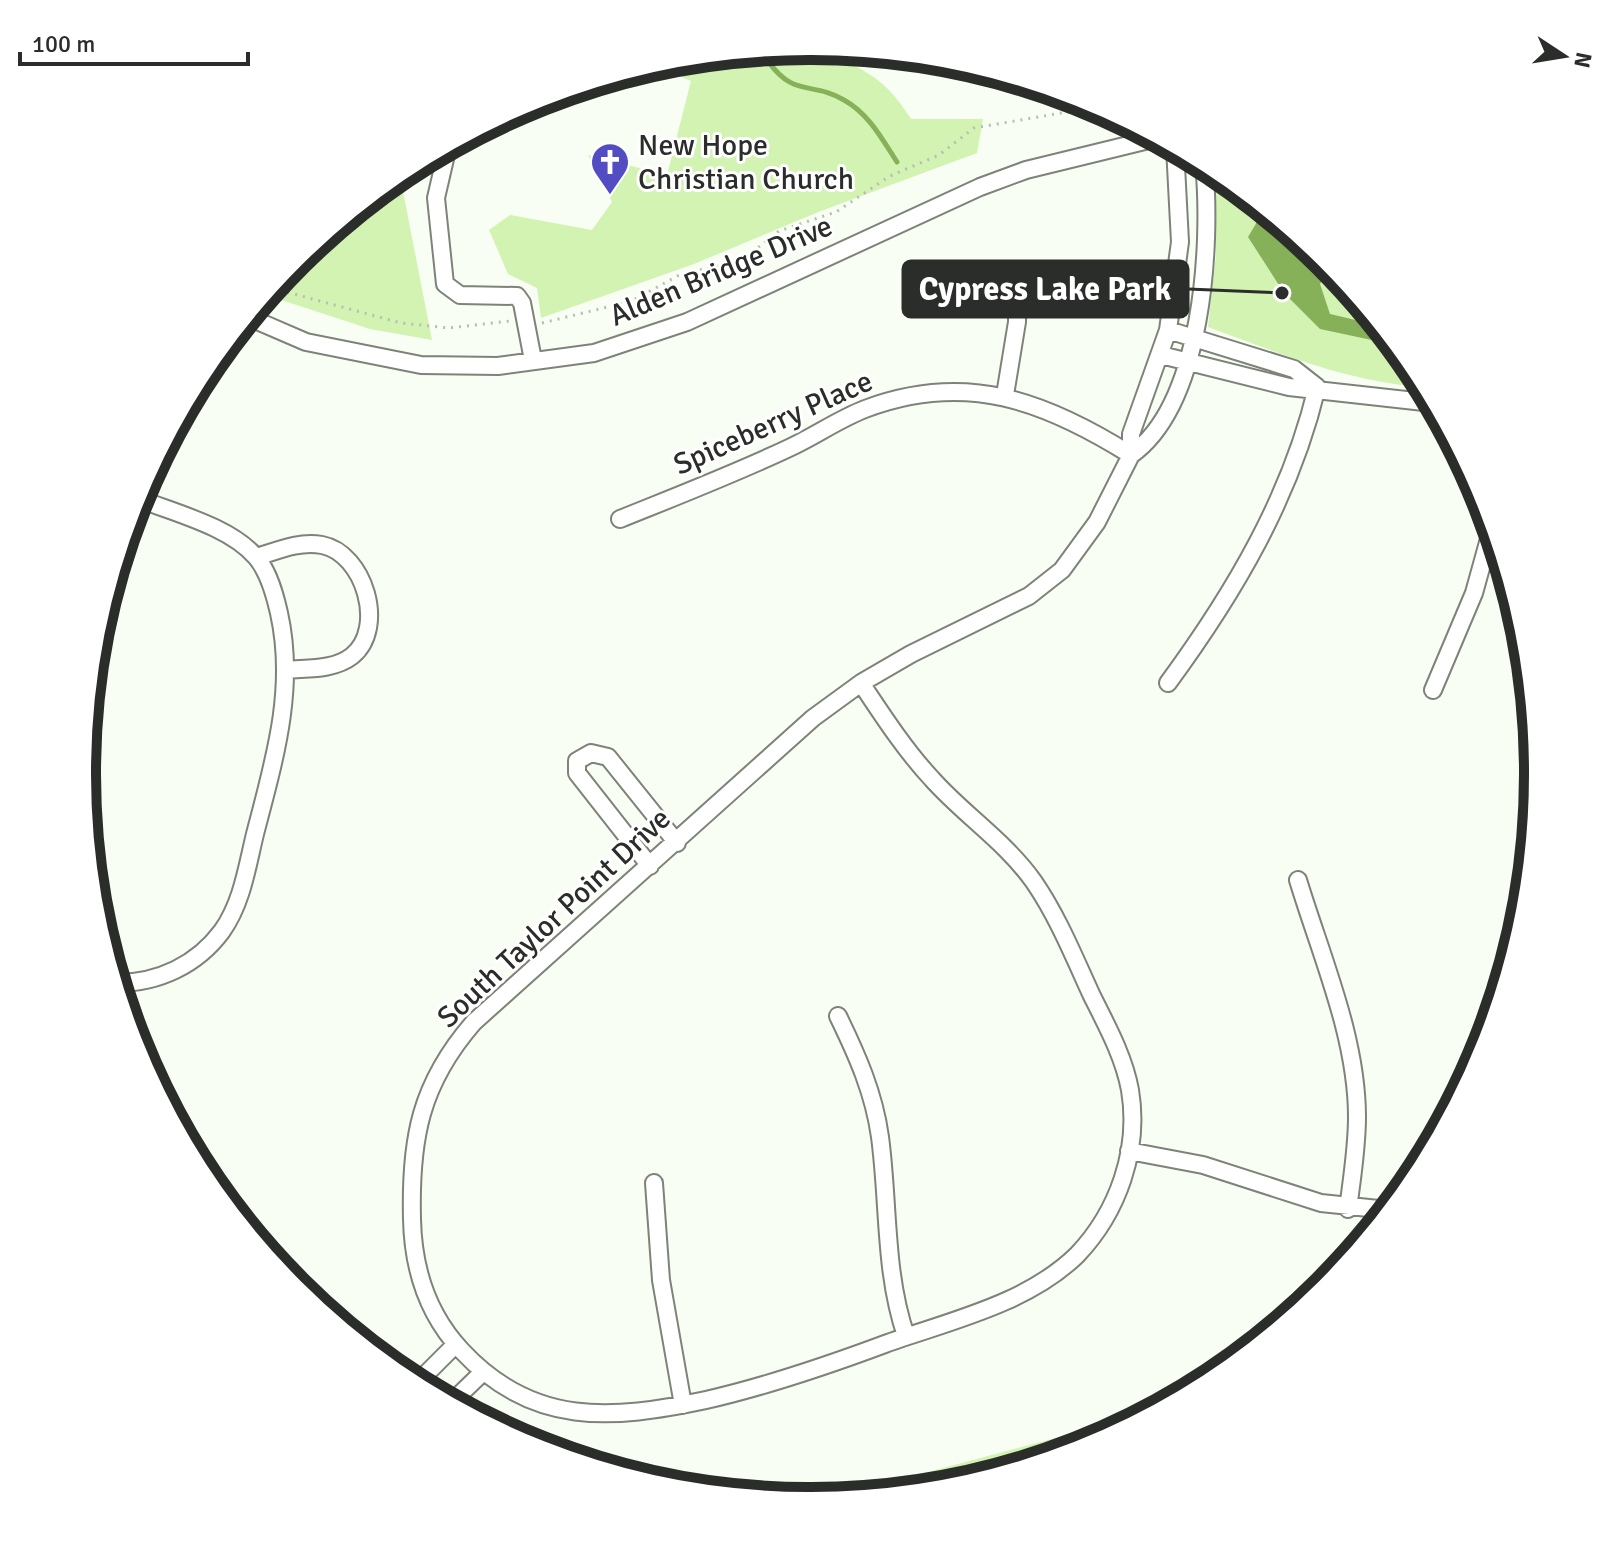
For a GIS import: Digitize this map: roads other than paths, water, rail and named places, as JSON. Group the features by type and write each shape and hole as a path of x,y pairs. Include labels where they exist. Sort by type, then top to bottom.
{"street":[{"name":"Alden Bridge Drive","path":"259,322 306,342 382,360 459,366 594,353 651,336 980,187 1082,155 1140,142"},
{"path":"444,161 436,198 445,284 460,295 509,293 521,300 533,360"},
{"path":"1131,455 1131,434 1168,330 1180,242 1176,161"},
{"path":"1131,455 1150,442 1162,422 1186,363 1207,244 1205,179"},
{"path":"1005,395 1017,322 1017,281"},
{"path":"1168,330 1294,369 1317,387"},
{"path":"1161,355 1289,387 1317,387 1419,402"},
{"path":"1168,683 1211,623 1271,517 1300,448 1317,387"},
{"name":"Spiceberry Place","path":"620,519 753,465 883,403 942,392 1005,395 1073,422 1131,455"},
{"name":"South Taylor Point Drive","path":"861,683 930,777 1020,865 1054,916 1125,1070 1132,1107 1129,1151 1114,1204 1093,1236 1066,1265 1009,1299 769,1384 683,1405 623,1415 579,1414 537,1403 483,1372 456,1344 432,1309 413,1249 410,1166 425,1099 440,1067 474,1022 813,718 861,683 911,654 1029,596 1048,581 1086,540 1131,455"},
{"path":"128,982 149,980 182,967 211,944 232,915 279,740 287,670 277,602 257,557 223,534 150,503"},
{"path":"257,557 298,543 325,545 347,557 361,578 370,622 365,639 352,656 330,666 287,670"},
{"path":"1433,690 1474,593 1487,547"},
{"path":"650,866 577,773 577,761 591,753 608,757 677,843"},
{"path":"1298,880 1345,1034 1354,1079 1357,1115 1348,1209"},
{"path":"838,1016 872,1093 885,1176 892,1285 906,1336"},
{"path":"1129,1151 1203,1165 1321,1203 1348,1209 1375,1210"},
{"path":"654,1183 663,1294 683,1405"},
{"path":"426,1374 456,1344"},
{"path":"460,1395 483,1372"}],"waterway":[{"path":"769,62 777,73 795,85 833,94 861,112 897,162"}],"place":[{"name":"New Hope Christian Church","path":"610,196"},
{"name":"Cypress Lake Park","path":"1282,293"}]}
